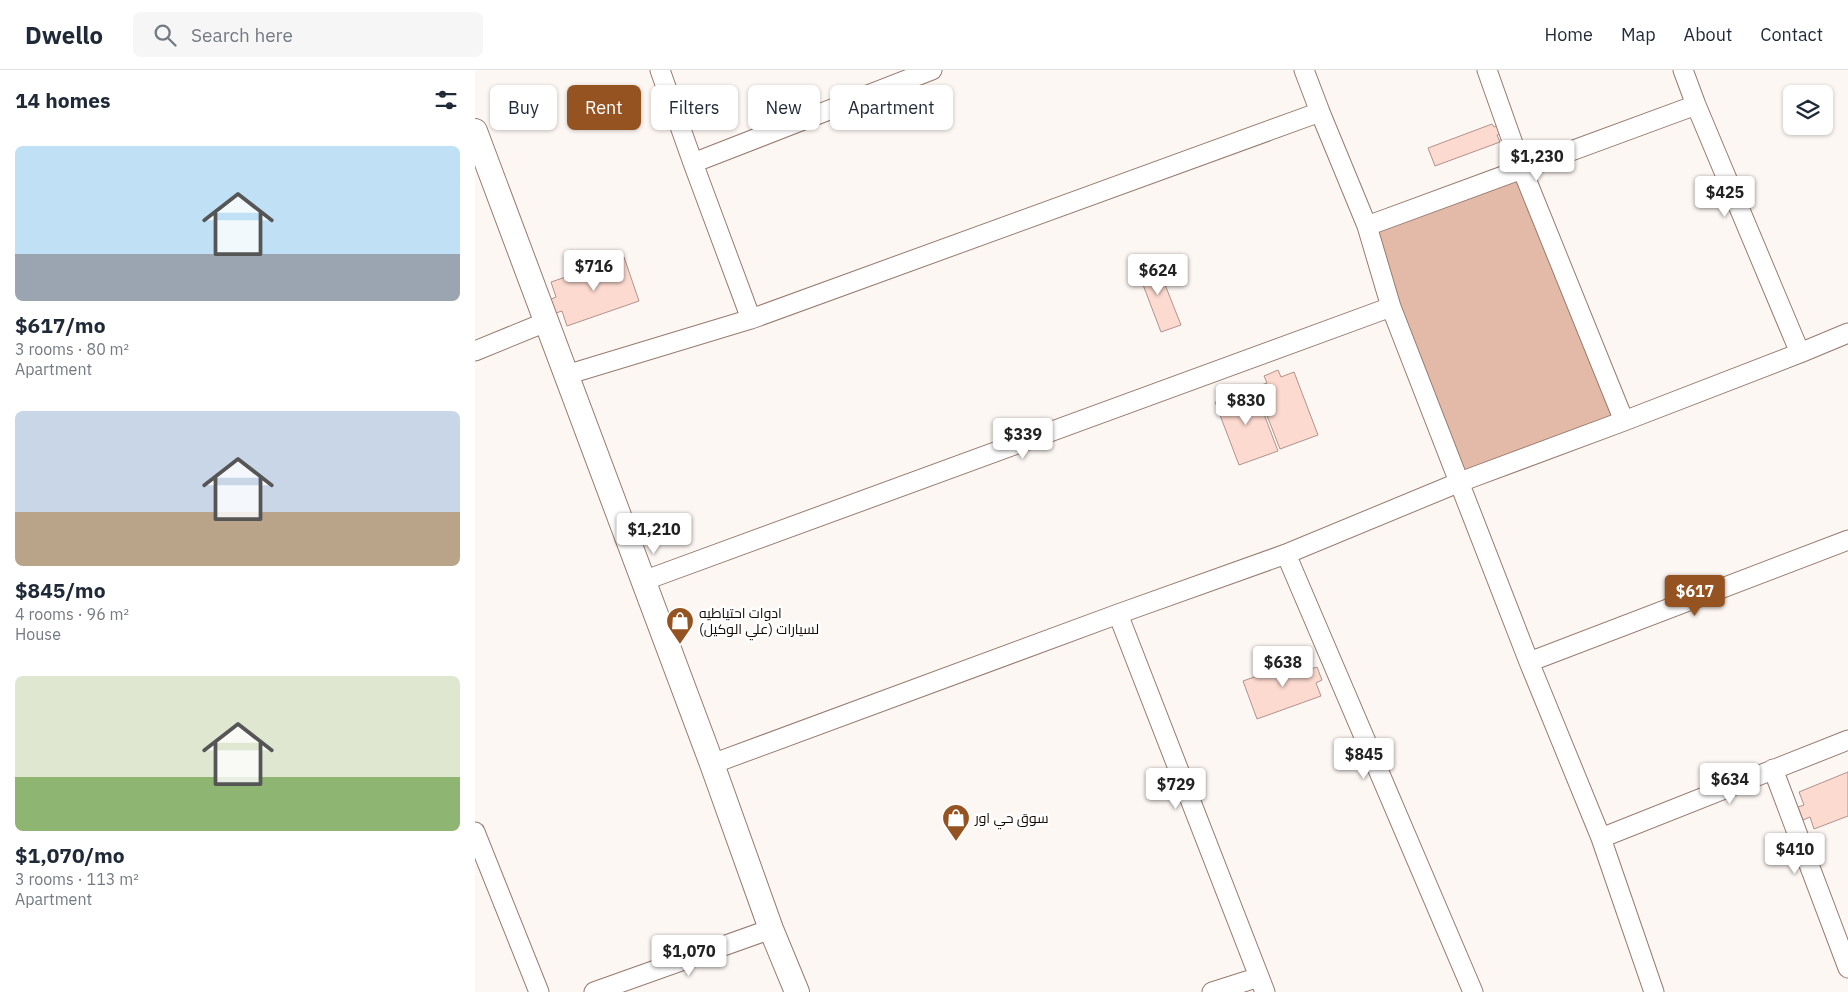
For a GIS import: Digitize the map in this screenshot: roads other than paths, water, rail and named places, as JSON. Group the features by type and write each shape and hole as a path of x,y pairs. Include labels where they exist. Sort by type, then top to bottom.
{"street":[{"path":"660,70 751,319"},
{"path":"693,163 932,70"},
{"path":"1304,70 1367,226 1391,307 1529,662 1601,838 1654,992"},
{"path":"1487,70 1522,169 1624,421"},
{"path":"1683,70 1800,353"},
{"path":"1367,226 1696,105"},
{"path":"567,375 751,319 1320,112"},
{"path":"475,131 712,764 771,930 797,992"},
{"path":"643,581 1391,307"},
{"path":"475,351 546,322"},
{"path":"712,764 1286,554 1459,482 1624,421 1848,333"},
{"path":"1529,662 1848,540"},
{"path":"1286,554 1473,992"},
{"path":"1118,614 1262,985 1212,992"},
{"path":"1601,838 1848,740"},
{"path":"1773,769 1848,968"},
{"path":"477,843 539,992"},
{"path":"594,992 771,930"}],"place":[{"name":"ادوات احتياطيه لسيارات (علي الوكيل)","path":"680,645"},
{"name":"سوق حي اور","path":"956,842"}]}
